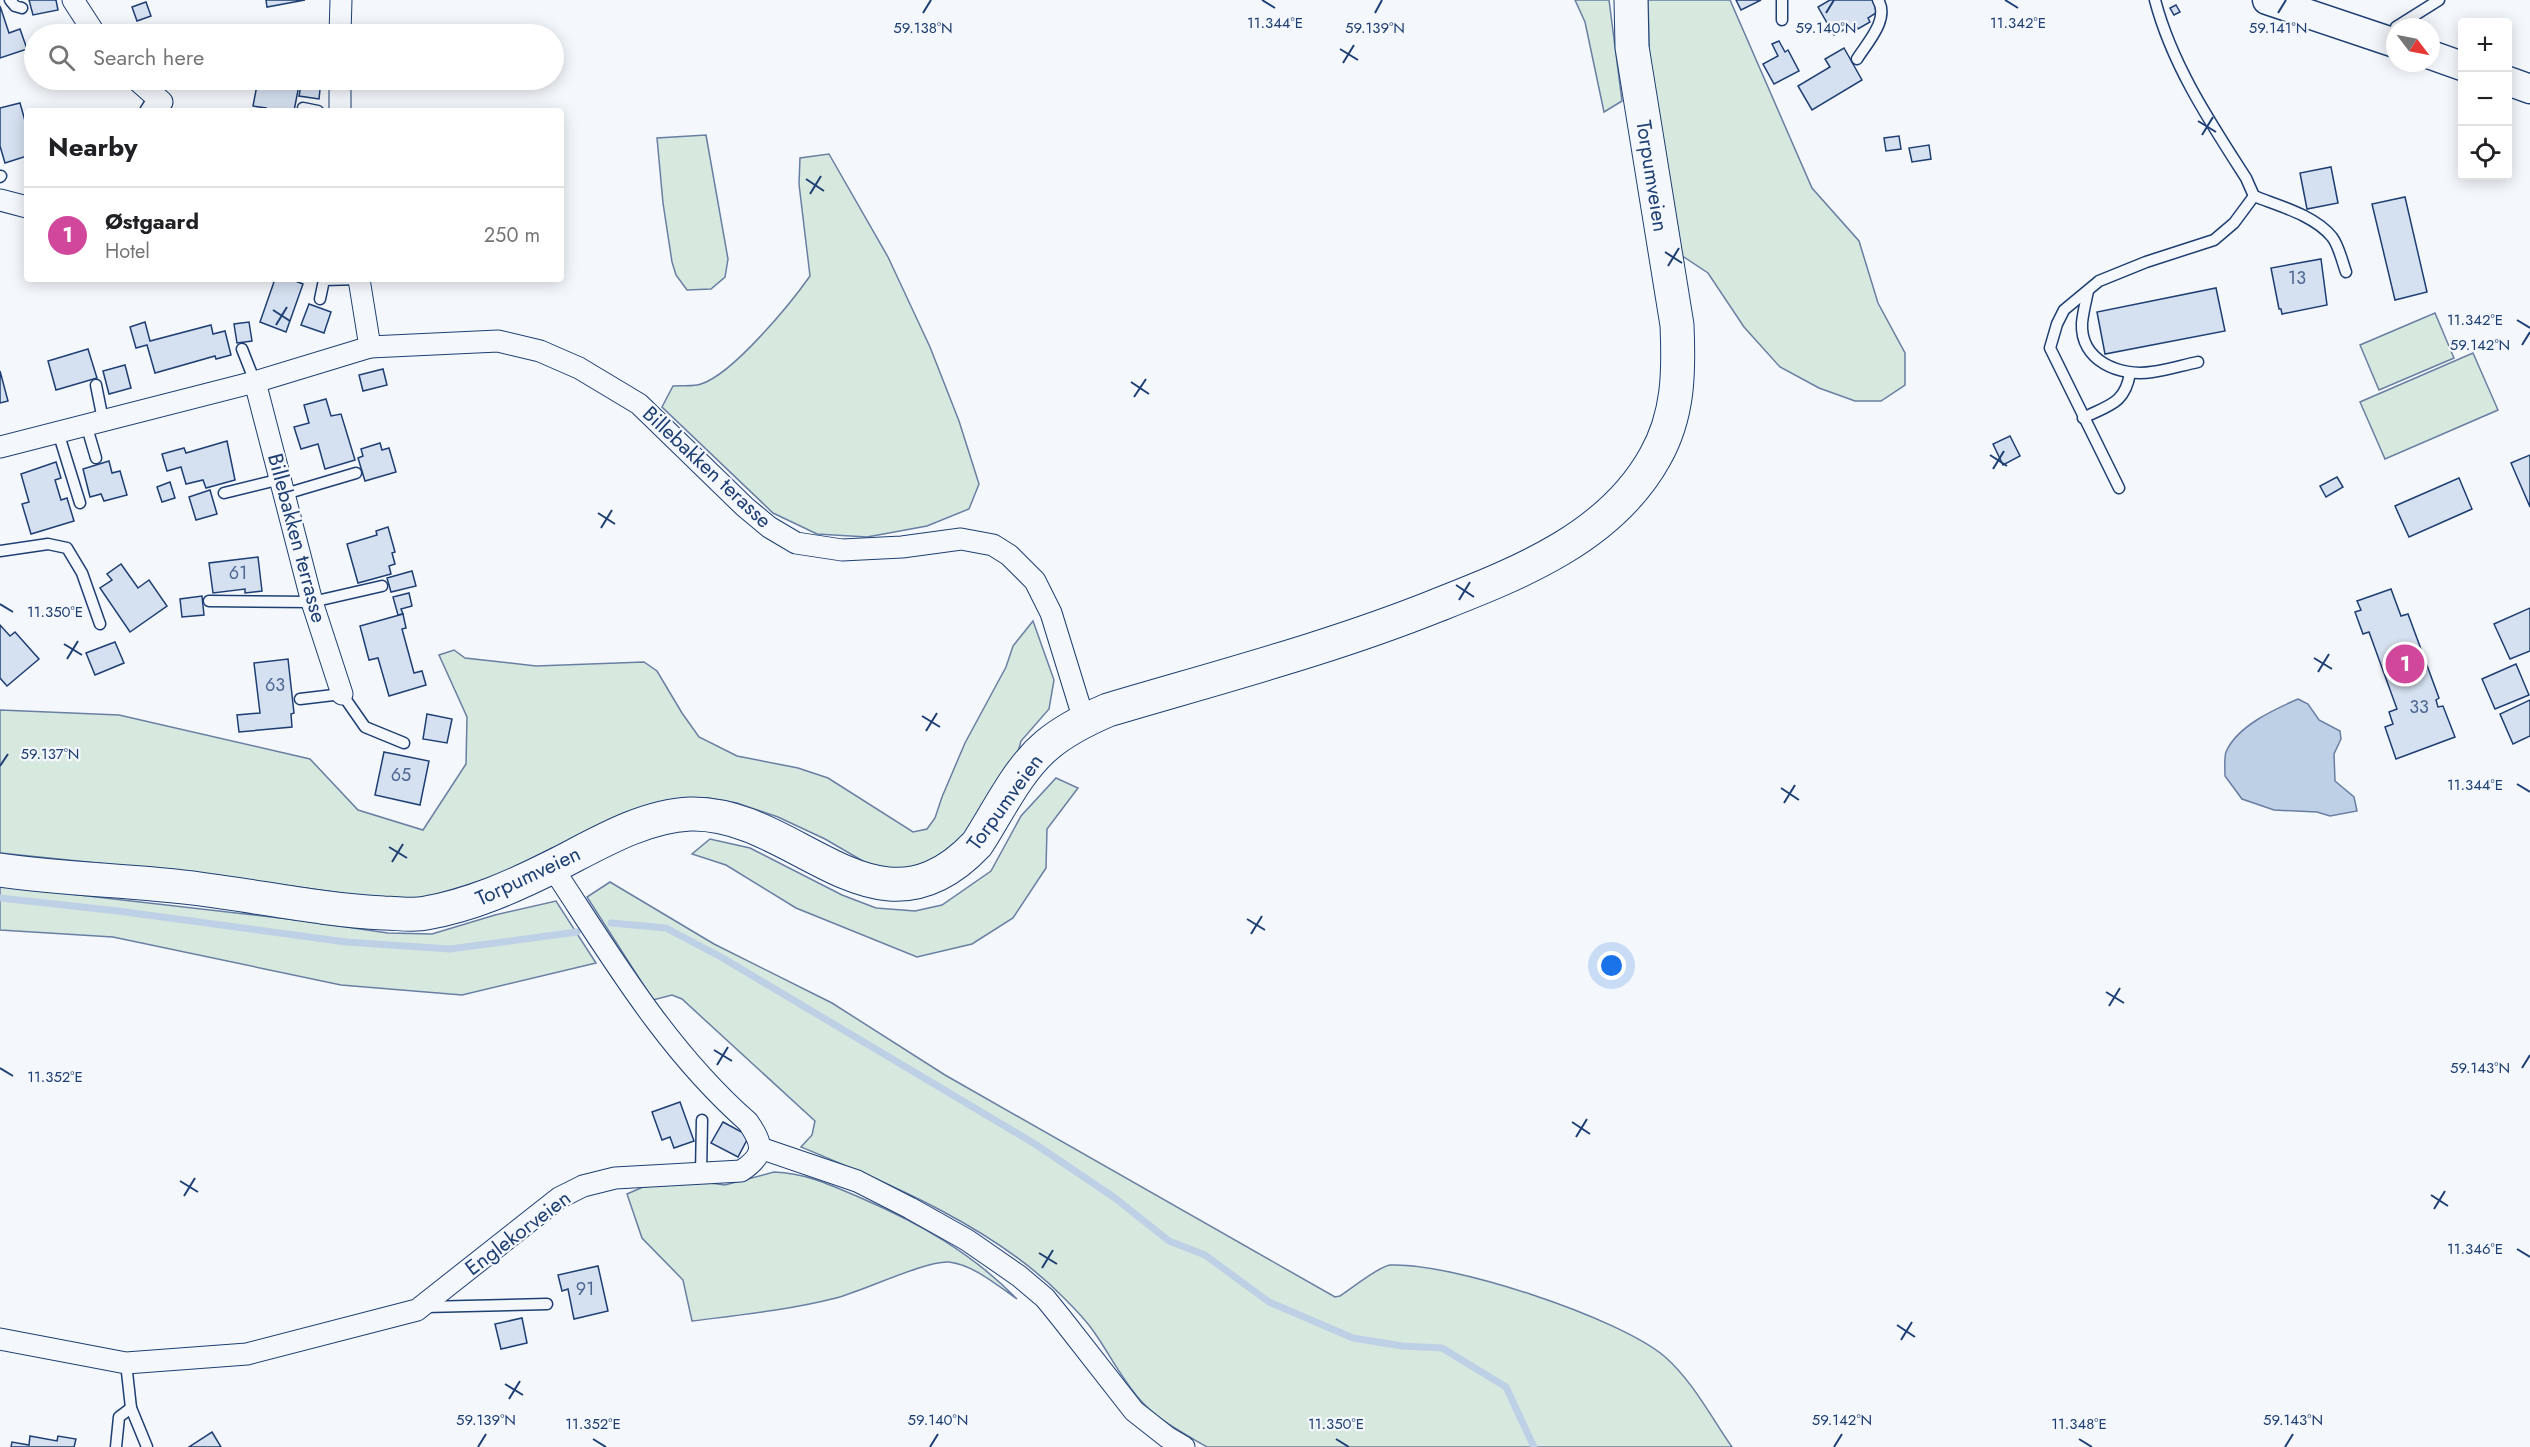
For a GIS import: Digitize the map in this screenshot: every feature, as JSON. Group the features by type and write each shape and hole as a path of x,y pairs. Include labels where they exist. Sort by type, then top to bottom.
{"main road":[{"name":"Torpumveien","path":"0,870 195,888 347,911 422,914 467,904 552,867 605,840 664,817 705,814 745,824 844,871 878,884 908,885 930,880 955,866 977,844 1018,780 1046,746 1084,720 1108,710 1374,630 1533,566 1599,522 1639,483 1656,456 1670,422 1677,394 1679,366 1677,325 1632,47 1631,0"},
{"path":"2267,0 2386,32"},
{"path":"2440,58 2458,64"},
{"path":"2512,82 2530,89"}],"street":[{"path":"73,0 89,24"},
{"path":"340,0 340,24"},
{"path":"144,90 154,103"},
{"path":"340,90 340,108"},
{"path":"0,200 24,206"},
{"path":"0,447 255,382 370,347 359,282"},
{"name":"Billebakken terasse","path":"370,347 498,341 540,351 579,368 639,404 745,507 769,527 796,543 842,550 902,547 961,539 993,545 1009,555 1035,581 1051,613 1084,720"},
{"name":"Billebakken terrasse","path":"255,382 312,602 342,693"},
{"path":"552,867 640,1000 685,1059 748,1122 759,1140 760,1148 868,1187 967,1240 1019,1276 1056,1312 1134,1412 1184,1447"},
{"name":"Englekorveien","path":"0,1340 126,1363 247,1354 421,1307 559,1198 583,1186 615,1178 741,1171 753,1163 760,1148"}],"lane":[{"path":"10,0 15,6 22,8"},
{"path":"1782,0 1782,20"},
{"path":"1857,59 1881,21 1882,12 1878,0"},
{"path":"2155,0 2160,20 2183,76 2246,178 2254,196 2305,217 2320,226 2333,238 2346,272"},
{"path":"2414,18 2439,0"},
{"path":"2119,488 2050,348 2057,324 2064,310 2099,281 2146,262 2214,240 2234,223 2254,196"},
{"path":"320,299 324,282"},
{"path":"2088,291 2082,325 2087,347 2100,363 2111,369 2130,373 2151,372 2198,362"},
{"path":"242,349 255,382"},
{"path":"2084,418 2112,404 2125,394 2130,373"},
{"path":"96,385 94,422 96,458"},
{"path":"58,432 80,503"},
{"path":"224,493 283,487 356,473"},
{"path":"0,551 48,544 67,548 82,573 100,624"},
{"path":"209,601 312,602 382,586"},
{"path":"300,699 342,693 365,727 404,743"},
{"path":"701,1173 702,1120"},
{"path":"421,1307 547,1304"},
{"path":"126,1363 131,1408 147,1447"},
{"path":"116,1447 119,1418 131,1408"}],"shaded area":[{"path":"1575,0 1609,0 1622,101 1604,112 1585,22"},
{"path":"1648,0 1730,0 1812,188 1859,241 1878,303 1905,353 1905,385 1881,401 1855,401 1819,388 1780,367 1744,327 1708,273 1681,255 1650,74"},
{"path":"706,135 728,259 725,277 711,289 687,290 676,275 672,262 663,203 657,138"},
{"path":"829,154 888,257 930,347 959,421 979,484 969,509 927,526 867,537 817,534 773,513 662,407 673,386 701,384 714,378 745,353 810,276 799,184 800,158"},
{"path":"2435,313 2454,358 2379,390 2360,345"},
{"path":"2473,353 2498,410 2385,459 2360,402"},
{"path":"1033,621 1054,680 1049,709 1021,741 1014,767 986,814 933,866 880,871 825,839 778,817 737,803 708,798 676,802 589,837 552,848 496,876 428,897 390,900 214,875 0,853 0,710 119,715 310,759 358,810 423,830 466,764 467,717 439,655 454,650 465,658 536,666 644,662 657,671 699,737 737,756 798,768 828,778 913,832 927,829 935,818 965,743 1006,667 1013,646"},
{"path":"1056,778 1078,788 1047,829 1046,868 1013,918 972,944 917,957 796,908 726,865 692,854 710,839 750,848 842,895 876,908 915,911 942,905 991,871 1021,816"},
{"path":"610,882 714,944 832,1003 945,1075 1335,1297 1385,1266 1417,1266 1491,1282 1573,1309 1610,1325 1641,1341 1664,1356 1674,1366 1692,1387 1732,1447 1207,1447 1150,1410 1129,1386 1080,1314 1037,1273 1007,1250 940,1210 870,1176 801,1147 812,1135 815,1121 682,999 672,995 653,1000 587,897"},
{"path":"0,886 297,920 388,933 432,934 495,915 556,901 596,963 462,995 341,985 113,937 0,930"},
{"path":"774,1172 818,1181 904,1218 963,1253 1000,1282 1017,1299 968,1267 949,1262 926,1266 836,1298 764,1312 692,1321 683,1280 642,1238 627,1194 643,1187 695,1181 725,1185"}],"water":[{"path":"2298,699 2308,704 2319,720 2340,731 2341,739 2334,754 2335,781 2354,797 2357,811 2330,816 2317,812 2274,810 2242,799 2225,776 2226,752 2239,734 2258,720"}],"building":[{"path":"29,0 56,0 58,10 33,15"},
{"path":"266,0 305,0 267,7"},
{"path":"1736,0 1761,0 1741,10"},
{"path":"1830,0 1873,0 1879,11 1868,18 1870,22 1858,29 1855,24 1834,35 1818,7"},
{"path":"146,2 151,16 137,21 132,7"},
{"path":"2176,5 2180,12 2174,15 2170,8"},
{"path":"0,6 9,33 20,29 24,50 0,58"},
{"path":"1779,41 1785,52 1788,50 1799,71 1774,84 1763,64 1778,56 1772,44"},
{"path":"1844,48 1862,80 1812,110 1798,86 1830,67 1825,59"},
{"path":"256,90 298,90 295,108 253,106"},
{"path":"300,90 320,90 319,99 299,96"},
{"path":"20,103 24,117 24,157 5,163 0,146 0,108"},
{"path":"1899,136 1901,149 1886,151 1884,138"},
{"path":"1929,145 1931,159 1912,162 1909,148"},
{"path":"2331,167 2338,203 2307,209 2300,173"},
{"path":"2405,197 2427,292 2395,300 2372,204"},
{"path":"2321,259 2327,305 2282,314 2271,268"},
{"path":"274,282 303,284 286,332 260,322"},
{"path":"2216,288 2225,331 2105,354 2097,312"},
{"path":"309,304 331,312 324,333 301,325"},
{"path":"145,322 150,341 211,325 213,334 225,331 231,355 216,359 215,356 155,373 147,345 136,348 130,327"},
{"path":"249,322 252,341 237,343 234,324"},
{"path":"88,349 97,378 56,390 48,361"},
{"path":"125,365 131,388 109,394 103,371"},
{"path":"383,369 387,385 363,391 359,375"},
{"path":"0,371 8,401 0,403"},
{"path":"326,399 331,416 341,414 355,460 325,469 318,444 301,449 294,427 309,423 304,405"},
{"path":"2010,436 2020,456 2003,465 1993,444"},
{"path":"227,441 235,480 206,488 203,480 186,484 181,467 167,471 162,454 184,448 186,453"},
{"path":"380,443 382,450 389,448 396,472 365,481 358,458 363,456 361,449"},
{"path":"2530,455 2530,507 2511,463"},
{"path":"109,461 112,473 120,471 127,495 104,501 101,494 90,497 83,469"},
{"path":"56,462 61,478 55,480 61,500 67,498 74,521 31,534 22,504 29,502 21,474"},
{"path":"2337,477 2343,487 2326,497 2320,486"},
{"path":"2459,478 2472,509 2409,537 2395,506"},
{"path":"170,482 175,498 162,502 157,487"},
{"path":"210,490 217,514 196,520 189,497"},
{"path":"388,527 395,552 392,553 395,564 389,566 391,574 358,583 347,544 377,535 376,531"},
{"path":"258,557 262,591 245,593 245,589 213,593 209,563"},
{"path":"121,564 138,588 149,580 167,606 130,632 100,588 112,580 107,574"},
{"path":"412,571 416,586 391,592 387,578"},
{"path":"2391,589 2401,616 2408,614 2439,698 2436,700 2438,707 2443,706 2455,737 2396,759 2385,727 2393,724 2389,712 2397,709 2369,632 2363,634 2355,612 2361,610 2357,601"},
{"path":"409,593 412,606 401,609 403,614 398,615 393,597"},
{"path":"202,596 204,615 182,617 180,599"},
{"path":"2530,608 2530,651 2510,659 2494,624"},
{"path":"403,614 406,628 402,629 414,673 422,671 426,685 389,696 378,658 369,660 360,626"},
{"path":"0,625 10,636 15,632 39,659 7,686 0,678"},
{"path":"115,642 124,663 95,675 86,653"},
{"path":"288,659 294,713 291,714 292,727 239,732 237,715 260,713 254,663"},
{"path":"2516,664 2529,695 2495,709 2482,679"},
{"path":"2530,700 2530,736 2513,744 2500,714"},
{"path":"427,714 452,719 447,743 423,739"},
{"path":"384,752 429,761 420,805 375,795"},
{"path":"680,1102 694,1141 674,1148 670,1137 662,1140 652,1112"},
{"path":"723,1122 749,1136 738,1157 711,1143"},
{"path":"598,1266 608,1311 574,1319 568,1289 562,1291 558,1275"},
{"path":"522,1318 527,1343 501,1349 495,1324"},
{"path":"212,1432 221,1447 189,1447"},
{"path":"30,1436 57,1441 58,1436 76,1439 74,1447 11,1447 12,1442 29,1445"}],"waterway":[{"path":"0,898 118,911 346,942 450,949 577,932"},
{"path":"611,923 666,928 721,957 1035,1144 1115,1198 1169,1241 1205,1255 1269,1302 1353,1338 1402,1346 1442,1348 1506,1387 1534,1447"}],"place":[{"name":"Østgaard","path":"2405,664"}]}
